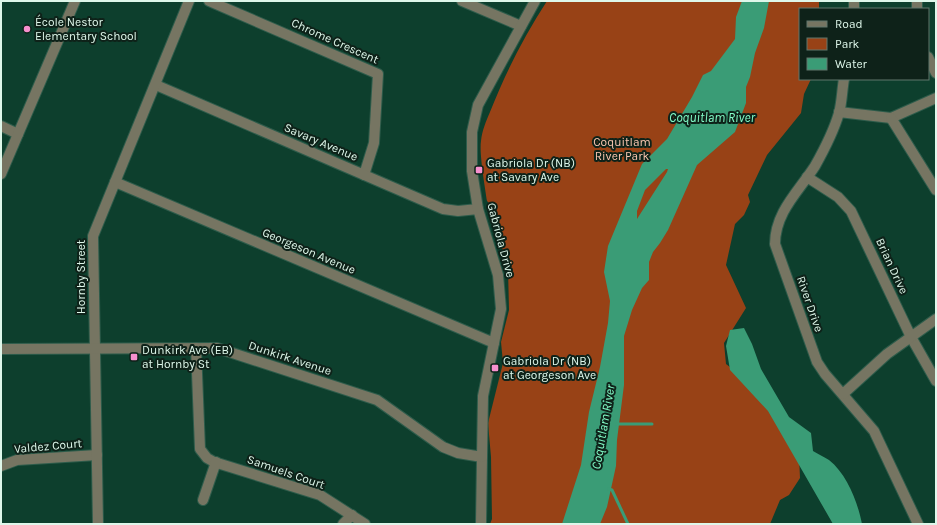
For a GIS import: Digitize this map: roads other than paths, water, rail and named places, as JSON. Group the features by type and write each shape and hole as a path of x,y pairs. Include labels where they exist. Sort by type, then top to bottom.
{"street":[{"path":"1,174 75,1"},
{"name":"Hornby Street","path":"98,524 93,236 156,85 162,66 189,1"},
{"name":"Chrome Crescent","path":"209,1 378,74 374,144 364,175"},
{"path":"462,1 521,26"},
{"name":"Gabriola Drive","path":"481,524 483,396 501,309 500,284 478,209 471,147 474,120 478,105 535,1"},
{"path":"929,58 936,73"},
{"name":"River Drive","path":"844,80 839,112 815,164 781,214 776,232 776,244 814,355 820,367 874,431 918,524"},
{"name":"Savary Avenue","path":"156,85 444,209 458,211 478,209"},
{"path":"839,112 891,118 936,98"},
{"path":"891,118 936,190"},
{"path":"1,126 18,134"},
{"name":"Brian Drive","path":"807,177 838,197 851,211 911,338 936,381"},
{"name":"Georgeson Avenue","path":"115,182 494,343"},
{"path":"843,394 887,354 936,319"},
{"name":"Dunkirk Avenue","path":"1,350 94,348 196,348 224,350 377,400 444,447 458,453 482,457"},
{"name":"Samuels Court","path":"196,348 200,449 207,458 314,493 365,524"},
{"name":"Valdez Court","path":"1,466 17,460 97,455"},
{"path":"203,500 216,462"},
{"path":"344,524 352,515"}],"water":[{"name":"Coquitlam River","path":"742,1 769,1 764,28 755,53 750,77 746,87 746,103 735,132 697,165 668,230 653,252 649,262 649,280 642,288 632,310 624,336 624,385 617,440 616,466 607,507 600,524 562,524 581,465 589,412 600,367 608,323 610,301 604,272 608,246 642,164 667,139 703,75 711,71 735,39 736,17","holes":["666,169 668,169 667,172 637,219 637,211 645,190"]},
{"path":"744,328 752,344 761,369 789,417 811,433 813,451 829,460 835,466 851,489 858,507 862,524 833,524 768,411 730,370 726,346 730,330"}],"waterway":[{"path":"617,424 652,424"},
{"path":"609,489 612,490 628,524"}],"place":[{"name":"École Nestor Elementary School","path":"27,29"},
{"name":"Gabriola Dr (NB) at Savary Ave","path":"479,170"},
{"name":"Dunkirk Ave (EB) at Hornby St","path":"134,357"},
{"name":"Gabriola Dr (NB) at Georgeson Ave","path":"495,368"}],"park label":[{"name":"Coquitlam River Park","path":"622,149"}]}
